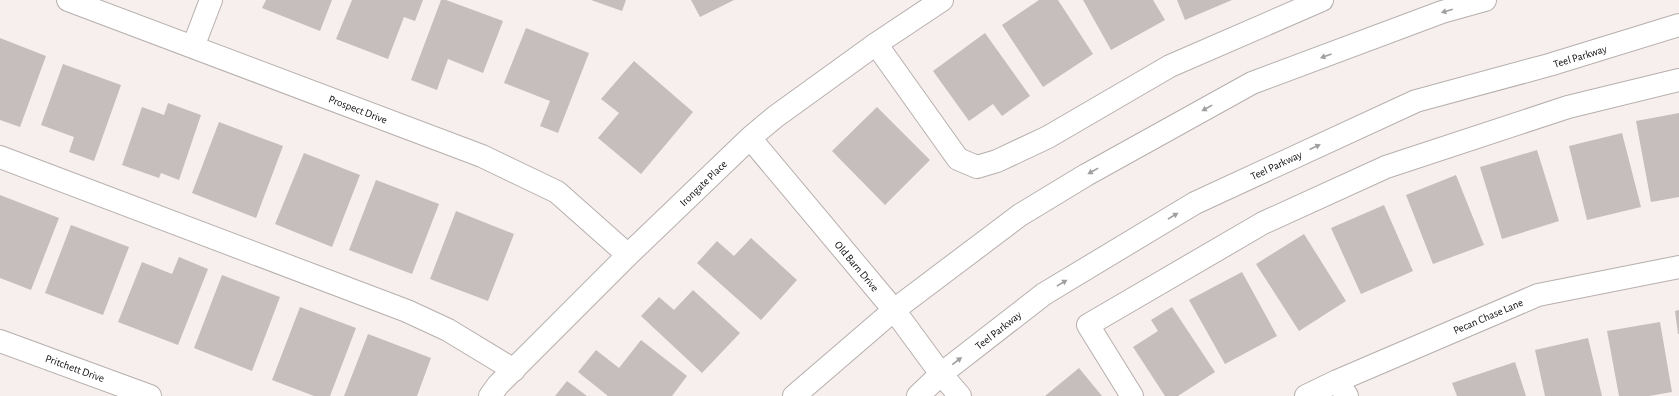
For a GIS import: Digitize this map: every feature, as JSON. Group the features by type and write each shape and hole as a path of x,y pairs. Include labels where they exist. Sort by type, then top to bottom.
{"street":[{"name":"Prospect Drive","path":"68,0 489,159 557,192 628,255"},
{"path":"193,47 211,0"},
{"name":"Irongate Place","path":"490,396 628,255 750,138 775,117 876,44 942,0"},
{"path":"876,44 958,159 977,167 997,161 1048,137 1170,66 1322,0"},
{"path":"794,396 894,310 1020,215 1086,175 1252,83 1442,12 1485,0"},
{"name":"Teel Parkway","path":"918,396 941,374 1044,294 1195,203 1416,101 1549,65 1679,25"},
{"path":"1132,396 1088,324 1263,223 1386,167 1568,107 1679,80"},
{"name":"Old Barn Drive","path":"750,138 894,310 941,374 960,396"},
{"path":"0,157 407,311 448,330 514,370"},
{"name":"Pecan Chase Lane","path":"1306,396 1342,388 1538,295 1679,267"},
{"name":"Pritchett Drive","path":"0,341 150,396"}],"building":[{"path":"266,0 332,0 320,31 262,8"},
{"path":"352,0 423,0 415,21 404,17 388,59 336,39"},
{"path":"441,0 446,0 503,21 483,73 448,59 437,90 411,80"},
{"path":"591,0 626,0 622,11"},
{"path":"691,0 734,0 700,17"},
{"path":"1039,0 1058,0 1093,54 1043,87 1002,25"},
{"path":"1083,0 1153,0 1165,20 1111,50"},
{"path":"1177,0 1232,0 1185,20"},
{"path":"526,28 589,53 558,133 540,126 550,101 504,83"},
{"path":"985,33 1030,96 1002,116 993,104 969,121 933,71"},
{"path":"0,38 46,56 20,127 0,120"},
{"path":"634,61 693,112 641,174 598,138 619,113 601,99"},
{"path":"63,64 121,85 94,161 69,152 74,137 41,125"},
{"path":"168,103 201,115 179,180 161,173 159,178 122,165 142,107 164,115"},
{"path":"877,107 930,160 885,205 832,151"},
{"path":"1679,113 1679,197 1651,202 1636,121"},
{"path":"219,122 283,146 256,218 192,193"},
{"path":"1622,133 1641,207 1587,220 1569,146"},
{"path":"1537,150 1559,221 1502,239 1480,167"},
{"path":"304,153 360,175 332,247 275,224"},
{"path":"1456,175 1484,245 1433,264 1406,195"},
{"path":"376,180 439,204 412,274 349,250"},
{"path":"0,195 59,218 31,290 0,278"},
{"path":"1384,205 1413,271 1361,294 1331,228"},
{"path":"456,211 514,234 488,301 430,279"},
{"path":"71,225 129,247 103,315 45,293"},
{"path":"1304,234 1346,301 1299,331 1256,264"},
{"path":"751,238 797,280 761,320 697,263 717,241 734,256"},
{"path":"179,257 208,269 178,345 118,322 142,262 172,274"},
{"path":"1242,272 1277,336 1225,364 1189,300"},
{"path":"222,275 280,297 252,371 194,348"},
{"path":"693,290 740,333 702,373 641,316 659,297 674,310"},
{"path":"300,307 356,328 330,396 314,396 272,380"},
{"path":"1172,307 1215,372 1178,396 1165,396 1133,347 1158,331 1151,320"},
{"path":"1679,310 1679,334 1678,334 1675,311"},
{"path":"1660,322 1672,392 1649,396 1619,396 1607,331"},
{"path":"368,334 431,358 417,396 344,396"},
{"path":"1588,338 1602,396 1545,396 1535,350"},
{"path":"641,340 687,376 672,396 608,396 578,372 596,350 619,368"},
{"path":"1515,362 1526,396 1457,396 1452,383"},
{"path":"1079,368 1102,396 1045,396"},
{"path":"567,381 587,396 555,396"}]}
